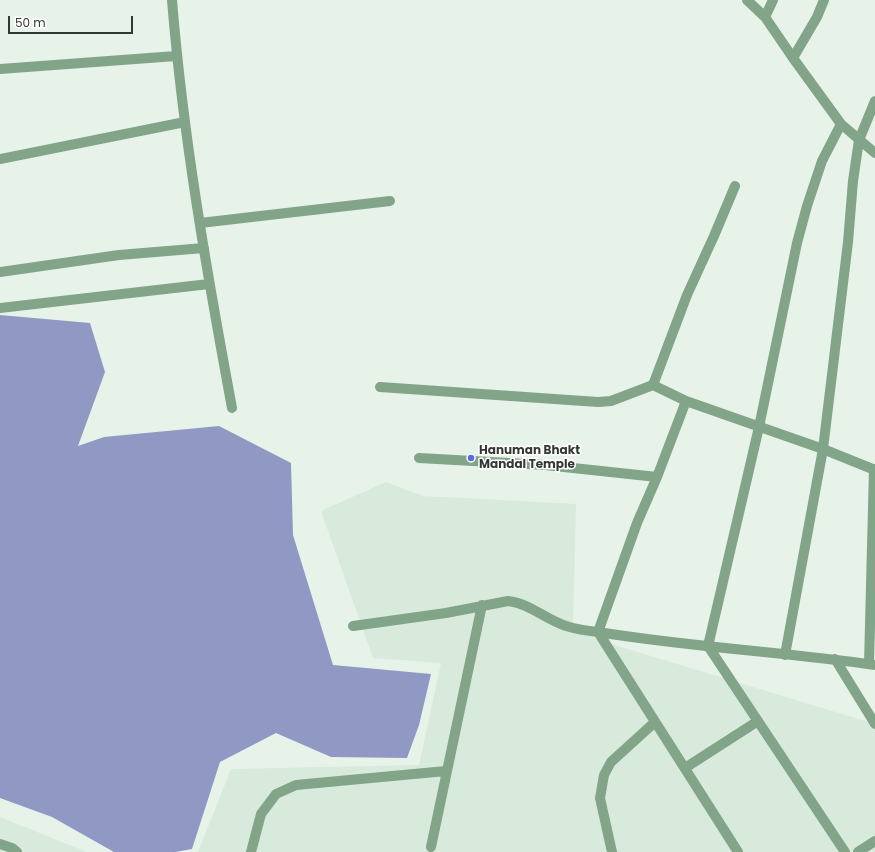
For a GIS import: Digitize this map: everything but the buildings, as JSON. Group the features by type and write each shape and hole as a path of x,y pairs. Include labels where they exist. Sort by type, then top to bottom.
{"street":[{"path":"172,0 176,56 185,122 209,284 232,408"},
{"path":"746,0 765,16 793,58 841,124 875,154"},
{"path":"765,16 773,0"},
{"path":"793,58 817,17 824,0"},
{"path":"0,69 176,56"},
{"path":"785,655 824,449 848,242 853,180 859,140 875,101"},
{"path":"0,159 185,122"},
{"path":"841,124 822,161 803,221 759,428 708,646 845,852"},
{"path":"653,385 687,295 735,186"},
{"path":"200,223 390,201"},
{"path":"0,272 119,255 204,248"},
{"path":"0,308 209,284"},
{"path":"353,626 446,613 508,601 518,602 566,626 598,632 785,655 835,659 872,665 874,470 824,449 759,428 686,401 653,385 611,401 598,402 380,388"},
{"path":"598,632 637,523 657,477 686,401"},
{"path":"420,458 545,465 657,477"},
{"path":"431,847 482,605"},
{"path":"598,632 738,852"},
{"path":"835,659 875,724"},
{"path":"685,768 758,721"},
{"path":"612,852 600,798 604,775 611,762 655,722"},
{"path":"251,852 261,814 276,794 296,785 446,771"},
{"path":"858,852 875,841"},
{"path":"0,844 12,848 17,852"}],"shaded area":[{"path":"386,482 423,496 576,504 573,624 598,640 875,724 875,852 198,852 231,769 419,765 441,663 373,658 321,511"},
{"path":"0,817 87,852 0,852"}],"water":[{"path":"0,315 90,323 105,372 78,446 104,437 219,426 291,463 293,535 333,665 431,674 419,725 407,758 331,757 276,733 220,762 192,849 175,852 114,852 52,817 0,798"}],"place":[{"name":"Hanuman Bhakt Mandal Temple","path":"471,458"}]}
